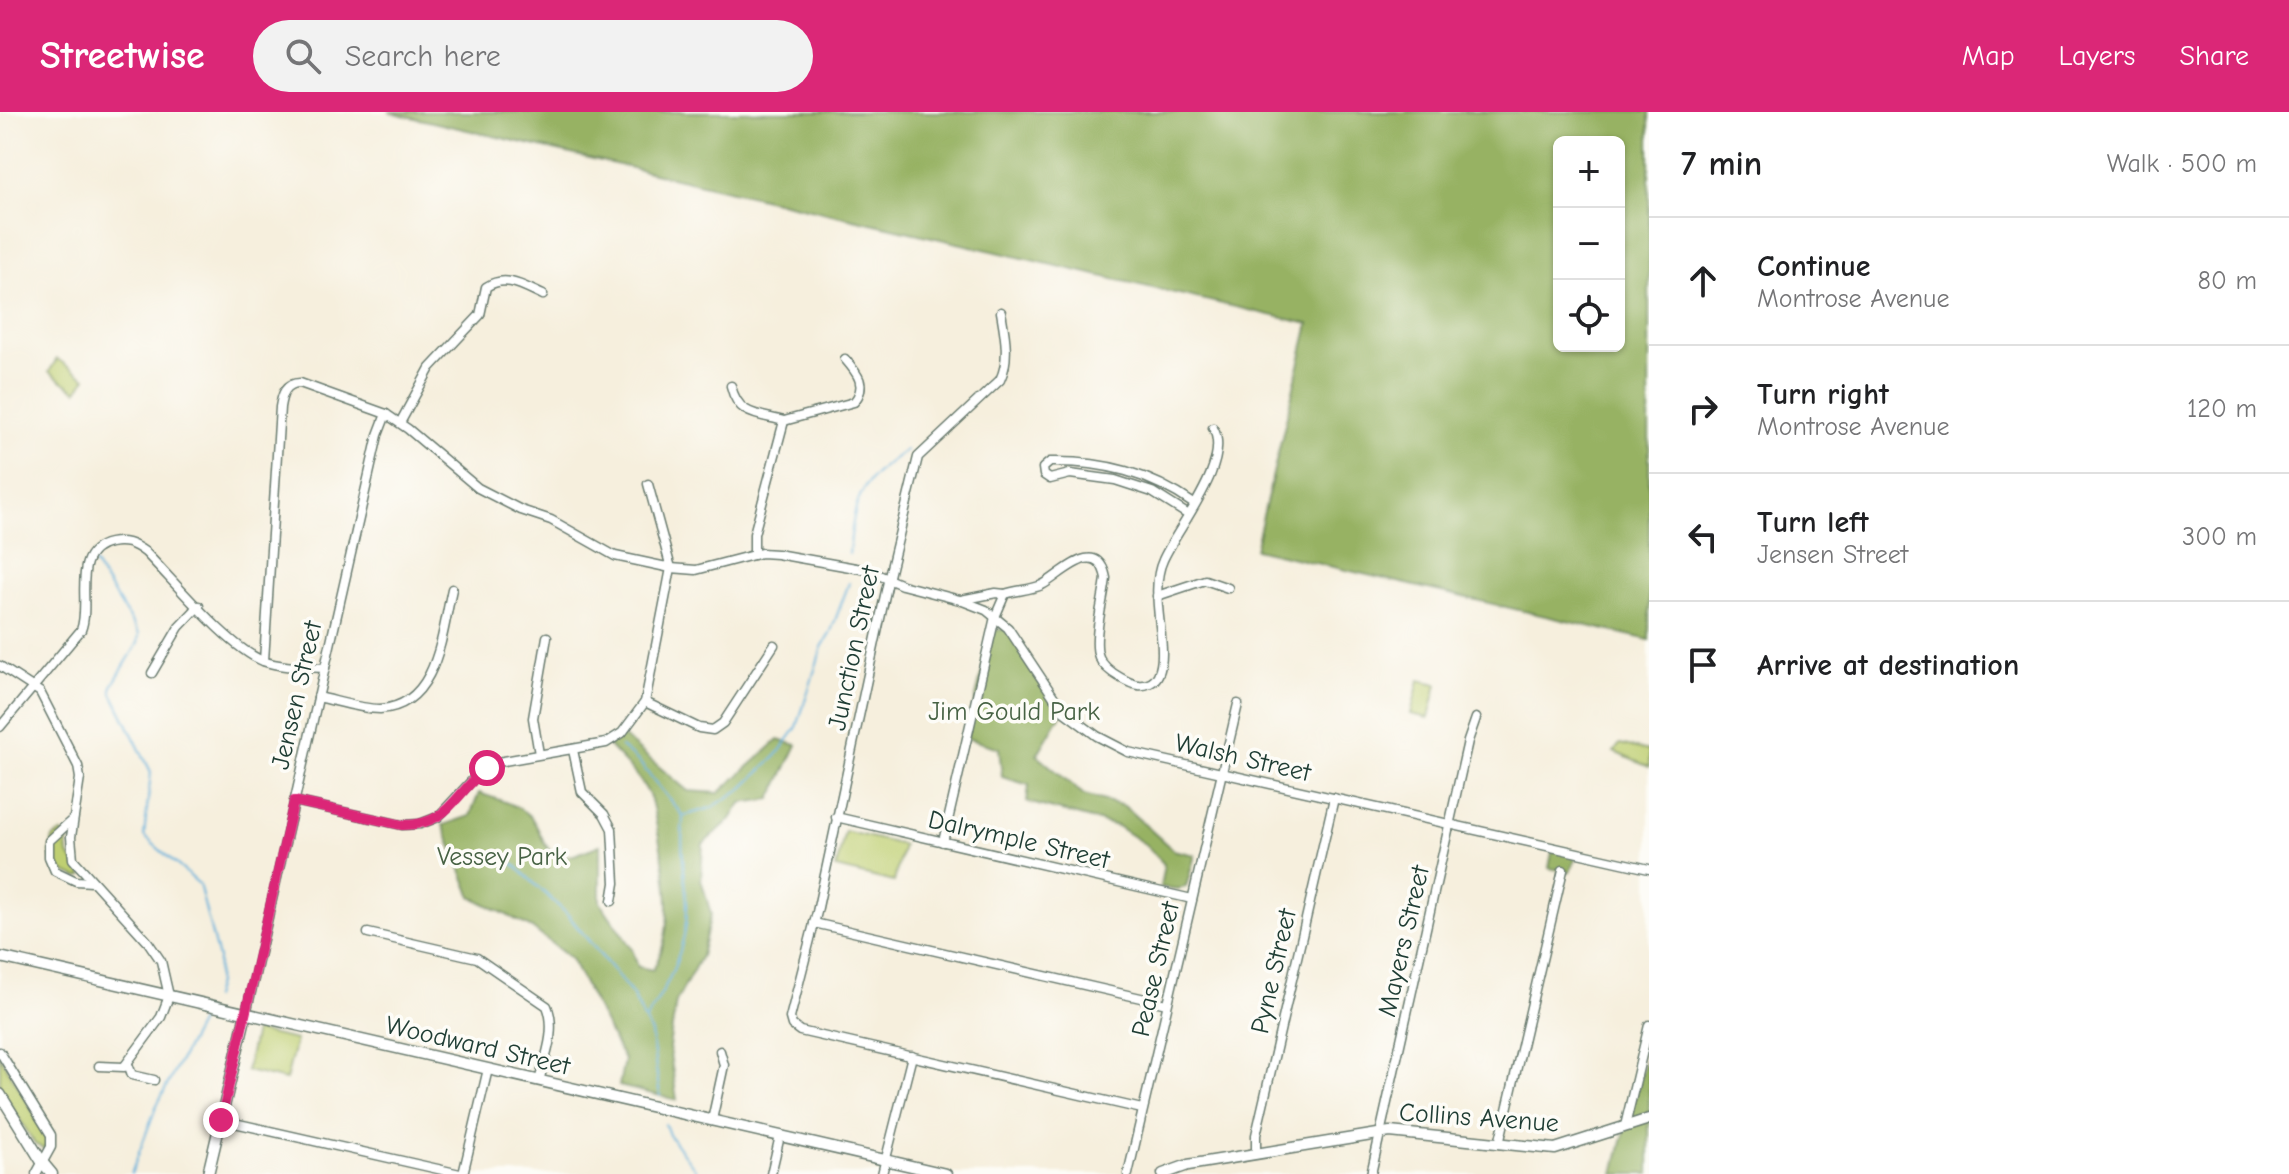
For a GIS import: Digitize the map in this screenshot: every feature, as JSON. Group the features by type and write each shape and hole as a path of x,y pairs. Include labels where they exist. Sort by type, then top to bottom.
{"street":[{"path":"400,423 430,368 480,315 486,287 496,281 508,281 543,295"},
{"name":"Junction Street","path":"912,1056 800,1031 792,1025 791,1012 814,923 918,457 992,390 1005,370 1006,345 1001,312"},
{"path":"731,386 736,401 743,409 784,421 854,402 861,392 861,381 845,359"},
{"name":"Walsh Street","path":"264,661 280,407 286,389 292,383 300,383 386,414 478,488 521,510 551,520 615,556 696,570 754,555 777,554 867,570 913,589 977,606 1008,628 1063,711 1097,736 1128,752 1649,869"},
{"name":"Jensen Street","path":"208,1174 378,435 386,414"},
{"path":"754,555 754,534 784,421"},
{"path":"960,600 1040,586 1075,562 1088,559 1098,562 1106,578 1098,655 1114,673 1130,682 1141,685 1152,683 1161,668 1157,596 1161,563 1187,514 1208,484 1216,455 1217,439 1213,428"},
{"path":"1187,514 1170,501 1134,484 1074,474 1050,479 1044,475 1043,468 1048,462 1068,461 1118,467 1157,481 1194,504"},
{"path":"294,801 402,825 420,824 445,812 487,768 498,762 606,743 622,733 645,702 671,568 648,484"},
{"path":"0,727 81,630 86,615 86,562 103,545 123,541 138,547 229,637 264,661 294,667 325,668"},
{"path":"1157,596 1205,580 1228,588"},
{"path":"318,697 380,709 400,703 418,691 433,668 452,589"},
{"path":"943,842 995,617 1005,594"},
{"path":"152,673 179,627 199,606"},
{"path":"539,754 533,718 547,637"},
{"path":"645,702 699,728 713,730 723,723 774,645"},
{"path":"0,666 40,692 79,772 72,820 73,859 157,954 169,996 161,1017 128,1064 124,1067 99,1066"},
{"name":"Pease Street","path":"1128,1174 1238,704"},
{"name":"Mayers Street","path":"1371,1174 1449,824 1476,718"},
{"path":"573,750 582,792 604,814 612,829 615,883 612,901"},
{"name":"Pyne Street","path":"1256,1153 1256,1135 1334,798"},
{"name":"Dalrymple Street","path":"836,817 1192,899"},
{"path":"72,820 49,841 49,857 55,871 76,881 92,882"},
{"path":"1499,1144 1563,870"},
{"path":"814,923 1167,1004"},
{"path":"368,933 477,958 547,1006 551,1022 539,1081"},
{"name":"Woodward Street","path":"0,957 946,1174"},
{"path":"1625,1126 1649,1025"},
{"path":"712,1120 724,1065 720,1051"},
{"path":"0,1052 50,1131 51,1147 36,1174"},
{"path":"882,1174 912,1056 1142,1109"},
{"path":"128,1064 132,1075 154,1080"},
{"path":"221,1120 462,1174 488,1069"},
{"path":"0,1094 52,1174"},
{"name":"Collins Avenue","path":"1163,1174 1177,1167 1381,1133 1564,1148 1649,1119"},
{"path":"771,1174 780,1136"}],"green space":[{"path":"389,112 1649,112 1649,640 1255,549 1309,324"},
{"path":"57,359 86,378 77,391 49,372"},
{"name":"Jim Gould Park","path":"1008,628 1063,711 1037,755 1084,795 1124,806 1173,850 1195,855 1186,887 1160,887 1164,864 1146,845 1117,826 1027,802 1029,785 1002,777 999,748 966,738 992,631"},
{"path":"1419,680 1437,684 1429,718 1411,714"},
{"name":"Vessey Park","path":"620,734 688,791 719,793 778,740 797,745 771,799 741,803 731,819 703,844 701,879 711,914 701,956 676,1002 669,1047 677,1100 619,1086 624,1060 571,959 532,928 472,897 443,825 470,816 479,793 508,803 527,814 557,857 574,855 600,845 600,902 632,949 638,967 653,970 668,919 664,867 649,795 635,774 606,743"},
{"path":"1620,744 1649,751 1649,767 1614,752"},
{"path":"845,831 903,845 894,882 836,868"},
{"path":"62,833 66,836 68,853 83,876 78,878 57,868 50,853 53,838"},
{"path":"1553,847 1578,853 1570,872 1549,868"},
{"path":"255,1031 296,1040 286,1080 246,1071"},
{"path":"1649,1047 1649,1174 1614,1174 1622,1142"},
{"path":"0,1056 47,1135 48,1144 44,1149 35,1144 0,1088"}],"waterway":[{"path":"849,554 861,493 877,473 906,450"},
{"path":"92,560 139,634 138,643 112,686 112,693 151,772 144,836 199,884 218,959 213,998"},
{"path":"683,816 711,808 743,788 777,755 797,727 822,647 849,583"},
{"path":"621,747 638,761 683,816 682,850 687,904 684,935 669,980 645,1021"},
{"path":"507,858 567,914 632,994 651,1033 660,1096"},
{"path":"131,1174 156,1107 203,1016"},
{"path":"665,1124 669,1135 699,1174"}],"route":[{"path":"221,1120 294,801 402,825 420,824 430,822 445,812 487,768"}]}
